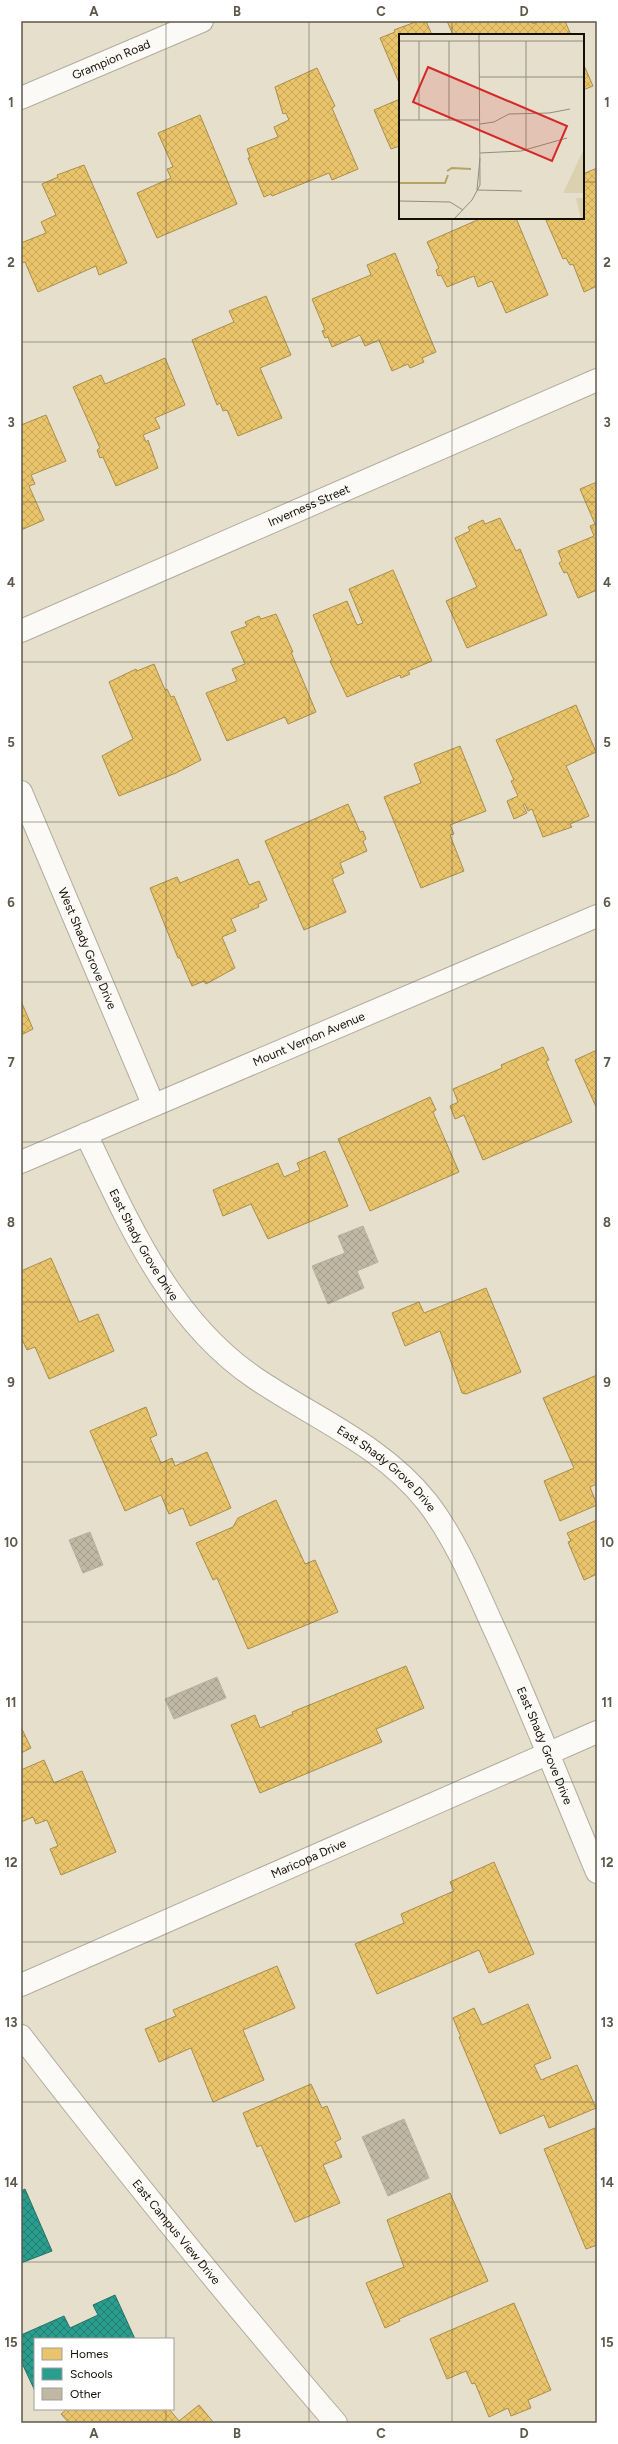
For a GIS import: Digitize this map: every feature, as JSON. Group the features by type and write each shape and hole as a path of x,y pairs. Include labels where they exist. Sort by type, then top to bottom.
{"street":[{"name":"Grampion Road","path":"21,98 202,21"},
{"name":"Inverness Street","path":"21,631 597,380"},
{"name":"West Shady Grove Drive","path":"21,792 153,1104"},
{"name":"Mount Vernon Avenue","path":"21,1162 153,1104 597,916"},
{"name":"East Shady Grove Drive","path":"86,1134 139,1245 178,1303 212,1341 254,1377 362,1443 394,1468 427,1503 475,1586 597,1872"},
{"name":"Maricopa Drive","path":"21,1985 597,1732"},
{"name":"East Campus View Drive","path":"21,2036 120,2163 269,2346 336,2423"}],"building: Homes":[{"path":"418,21 426,21 432,34 399,34 399,83 380,38 395,32 394,30"},
{"path":"447,21 532,21 533,24 539,21 565,21 571,34 453,34"},
{"path":"584,65 593,86 584,90"},
{"path":"317,68 335,106 332,108 358,169 332,180 329,173 272,196 271,194 264,197 248,158 250,158 247,149 278,137 274,127 289,120 286,113 283,114 275,87"},
{"path":"399,99 399,146 391,149 374,110"},
{"path":"200,115 237,204 157,238 137,193 171,178 167,169 173,167 158,133"},
{"path":"84,165 127,263 99,275 96,266 38,292 25,262 21,263 21,243 46,233 41,222 56,215 42,184 58,177 57,175"},
{"path":"597,168 597,286 584,292 573,264 570,265 566,258 563,259 545,219 584,219 584,174"},
{"path":"480,219 516,219 548,295 506,313 492,281 478,287 474,276 447,287 441,275 438,276 436,270 439,268 427,242"},
{"path":"395,253 436,352 422,358 424,362 410,368 408,364 392,371 379,340 365,346 360,335 332,347 328,337 325,338 322,331 325,330 312,299 371,275 367,265"},
{"path":"266,296 291,355 260,368 282,418 238,436 227,410 223,411 220,403 217,405 192,340 234,322 229,311"},
{"path":"165,358 185,405 155,418 160,428 143,435 146,442 148,440 158,468 116,486 103,457 100,458 97,450 100,448 73,387 101,375 105,384"},
{"path":"46,415 66,461 31,475 35,484 29,486 44,520 21,530 21,425"},
{"path":"597,482 597,590 578,598 567,572 564,573 559,563 562,561 558,551 594,536 590,526 595,524 580,489"},
{"path":"500,518 516,551 520,549 547,615 467,648 446,601 477,587 455,538 470,531 468,527 483,520 485,524"},
{"path":"393,570 432,661 408,671 410,674 401,678 400,675 347,697 330,661 332,660 313,615 347,601 357,625 363,623 349,589"},
{"path":"276,614 293,652 291,652 316,712 288,724 285,717 227,741 206,693 237,681 232,669 245,664 231,632 247,626 245,622 259,616 261,619"},
{"path":"154,664 165,690 167,689 171,697 174,696 201,760 176,773 119,796 102,756 133,739 109,682 136,669 137,671"},
{"path":"576,705 596,752 566,766 589,816 570,824 572,827 543,837 532,809 528,811 525,804 523,805 527,813 514,819 507,801 518,796 511,781 514,780 496,740"},
{"path":"460,746 486,811 450,825 454,834 450,835 464,871 421,888 384,797 421,783 414,764"},
{"path":"348,804 360,832 363,831 366,839 363,841 367,851 340,863 344,873 332,879 346,912 304,930 265,841"},
{"path":"238,859 249,885 259,881 267,900 258,904 259,907 231,919 236,931 222,937 235,968 206,984 204,981 192,986 180,958 178,958 150,888 177,877 180,883"},
{"path":"21,1001 33,1029 21,1035"},
{"path":"543,1047 549,1060 546,1061 572,1122 483,1160 464,1115 455,1119 450,1106 458,1102 453,1089 502,1068 501,1065"},
{"path":"597,1050 597,1109 575,1060"},
{"path":"430,1097 436,1110 433,1112 459,1172 370,1211 338,1139"},
{"path":"325,1151 348,1206 268,1239 251,1204 223,1216 213,1190 278,1163 284,1177 300,1170 297,1163"},
{"path":"51,1258 79,1322 98,1314 114,1351 49,1379 35,1347 27,1350 21,1337 21,1271"},
{"path":"486,1288 521,1372 466,1394 462,1393 440,1331 405,1346 392,1313 419,1302 424,1313"},
{"path":"597,1375 597,1484 590,1487 597,1505 560,1521 544,1481 574,1468 543,1398"},
{"path":"146,1407 157,1435 150,1438 161,1463 172,1458 175,1466 207,1452 231,1508 190,1526 183,1508 169,1514 161,1495 125,1511 90,1431"},
{"path":"276,1500 305,1564 315,1560 338,1612 248,1649 217,1578 213,1580 196,1543 233,1527 238,1518"},
{"path":"597,1520 597,1574 584,1580 568,1542 571,1541 567,1533"},
{"path":"406,1666 424,1708 376,1729 382,1742 260,1793 231,1725 255,1715 260,1728 293,1714 292,1712"},
{"path":"21,1727 31,1748 21,1753"},
{"path":"44,1760 54,1783 82,1771 116,1852 61,1875 50,1849 58,1846 47,1820 36,1824 33,1817 21,1822 21,1770"},
{"path":"494,1862 534,1954 489,1973 479,1950 377,1994 355,1944 404,1923 401,1914 454,1891 450,1882"},
{"path":"277,1966 295,2008 243,2030 264,2080 213,2102 191,2048 159,2062 145,2029 176,2016 173,2010"},
{"path":"528,2004 551,2058 534,2065 541,2080 577,2065 596,2108 549,2128 544,2115 500,2134 459,2037 461,2037 453,2018 474,2008 482,2025"},
{"path":"311,2084 322,2108 327,2106 341,2139 335,2142 342,2157 323,2165 340,2203 295,2222 261,2145 257,2147 243,2113"},
{"path":"595,2128 597,2245 586,2249 544,2149"},
{"path":"450,2193 488,2281 399,2319 400,2321 385,2328 366,2283 404,2267 387,2220"},
{"path":"514,2303 551,2390 528,2400 531,2408 511,2416 508,2408 489,2417 475,2383 472,2384 466,2371 447,2379 430,2339"},
{"path":"199,2405 214,2423 69,2423 61,2414 66,2410 170,2410 179,2421"}],"building: Schools":[{"path":"25,2189 52,2251 21,2263 21,2191"},
{"path":"115,2295 135,2338 34,2338 34,2389 21,2361 21,2335 64,2316 70,2328 98,2315 93,2305"}],"building: Other":[{"path":"363,1226 378,1262 357,1271 364,1288 328,1304 312,1266 345,1253 338,1236"},
{"path":"90,1532 103,1565 83,1573 69,1540"},
{"path":"217,1677 226,1698 174,1719 165,1699"},
{"path":"404,2119 429,2178 388,2196 362,2137"}]}
